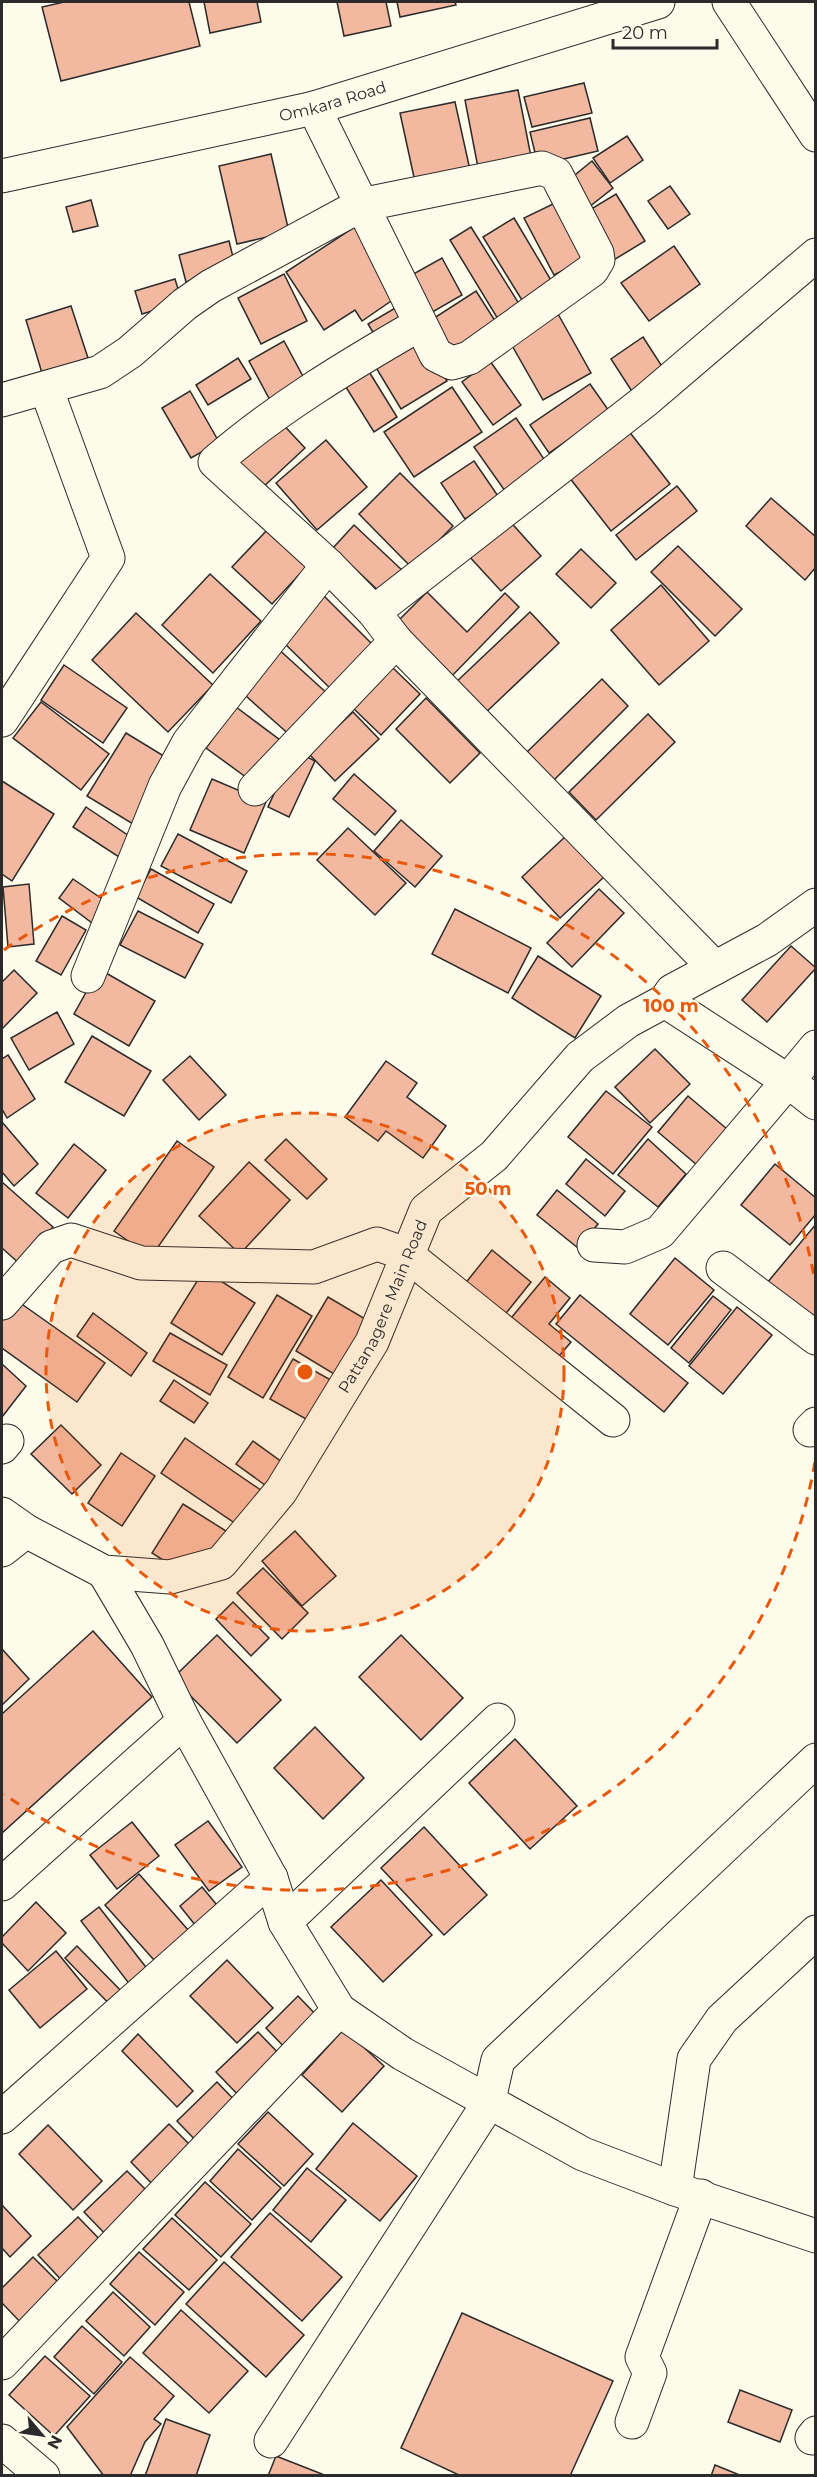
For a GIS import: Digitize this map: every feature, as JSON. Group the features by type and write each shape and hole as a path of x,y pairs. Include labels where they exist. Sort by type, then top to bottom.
{"street":[{"name":"Omkara Road","path":"2,176 314,108 658,2"},
{"path":"729,2 816,135"},
{"path":"2,400 100,372 130,352 211,285 361,205 542,168 550,169 556,174 597,253 598,260 591,270 469,358 452,363 436,355 361,205 314,108"},
{"path":"374,612 645,401 816,255"},
{"path":"420,324 371,352 258,425 215,462 327,565 374,612 396,641 715,968"},
{"path":"2,720 108,558 46,388"},
{"path":"88,976 165,786 189,742 327,565"},
{"path":"255,789 396,641"},
{"name":"Pattanagere Main Road","path":"10,1532 104,1572 170,1577 221,1563 280,1491 372,1342 406,1254 426,1210 494,1156 580,1057 628,1022 665,1001 672,991 767,940 816,905"},
{"path":"665,1001 788,1081 816,1103"},
{"path":"594,1245 626,1246 660,1232 816,1047"},
{"path":"2,1303 51,1247 71,1240 141,1263 314,1267 377,1244 406,1254 612,1420"},
{"path":"723,1268 816,1338"},
{"path":"104,1572 147,1645 184,1720 271,1878 285,1922 339,2010 403,2054 488,2104 584,2154 688,2193 816,2236"},
{"path":"2,1884 184,1720"},
{"path":"285,1922 498,1720"},
{"path":"272,2441 488,2104 498,2060 816,1760"},
{"path":"2,2117 271,1878"},
{"path":"632,2422 650,2373 642,2357 688,2193 694,2059 722,2019 816,1932"},
{"path":"3,2357 339,2010"},
{"path":"2,2441 42,2475"}],"building":[{"path":"64,2 189,2 200,46 61,81 42,7"},
{"path":"204,2 257,2 261,22 210,33"},
{"path":"337,2 386,2 391,26 344,36"},
{"path":"397,2 455,2 456,5 400,17"},
{"path":"584,83 592,113 532,127 524,97"},
{"path":"518,90 533,167 480,178 465,100"},
{"path":"455,102 472,179 417,191 400,113"},
{"path":"590,118 598,151 538,165 530,132"},
{"path":"627,136 643,160 610,183 593,158"},
{"path":"271,154 289,232 237,244 219,166"},
{"path":"592,161 613,188 584,211 564,184"},
{"path":"670,186 690,214 668,229 648,201"},
{"path":"616,194 645,241 612,261 583,214"},
{"path":"91,200 98,226 73,232 66,207"},
{"path":"555,203 584,260 554,275 524,218"},
{"path":"514,218 555,287 525,305 483,237"},
{"path":"359,224 394,299 362,321 355,310 324,330 286,272"},
{"path":"471,227 526,315 504,329 450,240"},
{"path":"229,241 236,269 186,282 179,255"},
{"path":"674,246 700,284 649,321 621,283"},
{"path":"442,258 462,295 429,314 408,277"},
{"path":"284,274 307,321 261,344 238,298"},
{"path":"175,279 182,302 142,314 135,291"},
{"path":"476,291 499,327 451,358 428,322"},
{"path":"402,304 411,319 377,339 368,324"},
{"path":"71,306 88,358 42,373 26,320"},
{"path":"558,314 591,373 543,400 510,342"},
{"path":"643,337 665,371 633,393 611,359"},
{"path":"421,338 447,381 401,409 375,366"},
{"path":"284,341 306,382 271,402 249,361"},
{"path":"238,358 251,379 208,405 196,385"},
{"path":"490,361 521,405 493,425 462,382"},
{"path":"368,370 397,417 374,432 344,384"},
{"path":"590,384 609,411 549,453 530,425"},
{"path":"452,387 482,432 414,477 384,432"},
{"path":"190,391 219,442 191,458 162,408"},
{"path":"277,418 305,448 260,490 232,460"},
{"path":"516,418 546,462 505,491 474,447"},
{"path":"628,430 670,484 611,531 569,477"},
{"path":"326,440 367,487 317,530 276,483"},
{"path":"474,461 498,496 465,519 441,483"},
{"path":"400,473 453,526 412,568 359,514"},
{"path":"677,486 697,511 636,560 616,535"},
{"path":"771,498 816,537 816,567 805,580 746,526"},
{"path":"507,518 541,556 501,591 467,554"},
{"path":"354,525 404,572 383,595 333,548"},
{"path":"269,528 308,565 272,604 232,567"},
{"path":"678,546 742,609 715,636 651,572"},
{"path":"581,549 616,583 591,608 556,574"},
{"path":"210,574 261,621 213,673 162,625"},
{"path":"661,585 709,641 659,685 611,630"},
{"path":"427,592 467,632 505,593 519,607 448,680 393,626"},
{"path":"323,595 378,650 336,694 280,639"},
{"path":"530,612 559,643 481,717 452,686"},
{"path":"136,613 213,685 168,732 92,660"},
{"path":"275,646 330,696 292,737 237,688"},
{"path":"64,665 127,708 103,743 41,700"},
{"path":"393,668 420,694 381,735 354,709"},
{"path":"602,679 628,706 554,780 527,752"},
{"path":"426,698 480,753 450,783 396,729"},
{"path":"41,702 109,754 81,790 13,738"},
{"path":"236,707 284,743 254,783 206,748"},
{"path":"353,712 379,739 335,781 309,754"},
{"path":"648,714 675,742 596,820 569,792"},
{"path":"126,733 172,761 133,824 87,796"},
{"path":"294,750 315,761 289,817 268,807"},
{"path":"354,774 396,811 375,835 333,799"},
{"path":"212,779 266,802 244,853 190,830"},
{"path":"2,781 54,814 12,881 2,874"},
{"path":"86,807 135,840 122,859 73,827"},
{"path":"401,820 442,856 415,887 374,851"},
{"path":"348,828 406,883 375,915 317,860"},
{"path":"178,834 247,871 231,903 161,866"},
{"path":"566,836 604,877 560,918 522,877"},
{"path":"151,869 214,904 198,933 136,897"},
{"path":"73,879 111,905 96,926 59,898"},
{"path":"29,884 34,944 8,947 3,887"},
{"path":"599,889 624,913 572,967 547,943"},
{"path":"455,909 531,948 508,993 432,954"},
{"path":"138,911 203,944 185,978 120,945"},
{"path":"62,916 86,930 61,975 36,961"},
{"path":"791,946 816,968 767,1022 742,1000"},
{"path":"538,956 601,996 575,1038 512,998"},
{"path":"99,969 155,1001 129,1046 74,1014"},
{"path":"14,970 37,993 2,1029 2,982"},
{"path":"57,1012 74,1044 29,1070 11,1038"},
{"path":"92,1036 151,1071 124,1116 65,1082"},
{"path":"655,1049 690,1084 650,1123 615,1087"},
{"path":"8,1055 35,1099 7,1118 2,1109 2,1059"},
{"path":"190,1056 226,1095 199,1120 163,1080"},
{"path":"386,1061 417,1083 407,1097 446,1126 423,1158 386,1131 378,1141 345,1117"},
{"path":"606,1091 652,1127 613,1174 568,1137"},
{"path":"688,1096 727,1129 697,1165 658,1132"},
{"path":"2,1122 38,1164 14,1186 2,1172"},
{"path":"286,1139 327,1179 307,1199 265,1160"},
{"path":"648,1139 686,1174 658,1207 618,1175"},
{"path":"177,1141 214,1167 151,1257 114,1231"},
{"path":"74,1144 106,1170 68,1218 36,1193"},
{"path":"586,1159 625,1191 605,1216 566,1184"},
{"path":"249,1162 290,1200 240,1254 199,1216"},
{"path":"775,1164 816,1198 816,1214 790,1245 741,1205"},
{"path":"2,1182 53,1227 21,1265 2,1248"},
{"path":"557,1190 598,1224 578,1248 537,1215"},
{"path":"816,1224 816,1323 767,1283"},
{"path":"492,1250 531,1282 503,1317 464,1285"},
{"path":"675,1258 714,1290 668,1345 630,1314"},
{"path":"204,1270 255,1303 222,1355 171,1323"},
{"path":"545,1277 570,1298 549,1324 571,1342 554,1362 507,1323"},
{"path":"277,1295 312,1316 263,1398 228,1377"},
{"path":"580,1295 688,1383 664,1412 556,1324"},
{"path":"713,1296 731,1310 689,1363 671,1348"},
{"path":"328,1297 372,1323 339,1377 296,1351"},
{"path":"16,1300 105,1363 77,1402 2,1348 2,1321"},
{"path":"737,1307 772,1335 723,1394 689,1366"},
{"path":"93,1313 147,1353 131,1376 77,1336"},
{"path":"170,1333 227,1365 210,1395 153,1361"},
{"path":"293,1359 338,1384 315,1424 270,1399"},
{"path":"2,1364 26,1386 2,1417"},
{"path":"174,1380 208,1403 194,1423 160,1401"},
{"path":"61,1425 101,1465 72,1494 31,1454"},
{"path":"185,1438 265,1493 242,1528 161,1473"},
{"path":"253,1441 286,1465 269,1488 236,1464"},
{"path":"121,1453 155,1476 122,1526 88,1503"},
{"path":"183,1504 226,1531 194,1580 152,1553"},
{"path":"295,1531 336,1576 302,1606 262,1561"},
{"path":"263,1568 308,1613 282,1639 237,1593"},
{"path":"233,1602 269,1638 251,1656 216,1619"},
{"path":"93,1631 152,1697 2,1833 2,1714"},
{"path":"217,1635 281,1700 237,1743 173,1678"},
{"path":"401,1635 463,1698 421,1740 359,1677"},
{"path":"2,1649 29,1679 2,1705"},
{"path":"315,1727 364,1778 323,1819 274,1768"},
{"path":"515,1739 577,1806 530,1849 469,1783"},
{"path":"208,1821 242,1867 209,1891 175,1845"},
{"path":"132,1822 159,1856 117,1889 90,1855"},
{"path":"424,1827 487,1895 444,1935 381,1868"},
{"path":"139,1874 196,1939 162,1969 105,1905"},
{"path":"381,1880 432,1935 383,1982 331,1927"},
{"path":"202,1887 226,1916 203,1935 180,1906"},
{"path":"36,1902 66,1933 28,1971 2,1943 2,1937"},
{"path":"99,1907 152,1975 134,1990 81,1921"},
{"path":"77,1946 129,1999 116,2011 65,1958"},
{"path":"56,1951 87,1989 40,2028 9,1990"},
{"path":"227,1960 273,2008 237,2043 190,1996"},
{"path":"298,1996 321,2020 289,2052 266,2028"},
{"path":"344,2029 384,2066 342,2112 302,2075"},
{"path":"258,2032 286,2061 245,2102 216,2072"},
{"path":"138,2034 193,2091 177,2107 122,2051"},
{"path":"217,2082 241,2107 201,2146 177,2121"},
{"path":"268,2112 313,2154 284,2186 238,2144"},
{"path":"353,2123 417,2176 380,2221 316,2169"},
{"path":"169,2124 196,2151 157,2189 131,2162"},
{"path":"48,2125 102,2181 73,2210 19,2154"},
{"path":"238,2149 281,2188 252,2220 210,2181"},
{"path":"307,2168 346,2200 311,2242 273,2210"},
{"path":"127,2171 154,2198 111,2240 84,2212"},
{"path":"205,2182 251,2224 221,2257 175,2215"},
{"path":"2,2205 31,2236 10,2257 2,2248"},
{"path":"270,2213 342,2277 302,2321 231,2257"},
{"path":"78,2217 109,2249 69,2288 38,2255"},
{"path":"172,2218 217,2260 189,2290 143,2249"},
{"path":"139,2252 184,2292 155,2325 110,2284"},
{"path":"33,2257 66,2290 27,2329 2,2303 2,2288"},
{"path":"224,2262 304,2335 266,2377 186,2304"},
{"path":"113,2292 150,2327 124,2356 86,2321"},
{"path":"181,2310 248,2371 209,2413 143,2353"},
{"path":"462,2313 613,2381 570,2476 461,2476 401,2448"},
{"path":"82,2326 122,2362 94,2394 54,2357"},
{"path":"45,2356 90,2396 54,2436 9,2395"},
{"path":"130,2357 174,2396 154,2419 161,2424 145,2442 130,2476 104,2476 67,2427"},
{"path":"740,2390 792,2410 780,2442 728,2422"},
{"path":"166,2419 210,2435 196,2476 145,2476"},
{"path":"276,2456 327,2476 268,2476"},
{"path":"715,2465 742,2476 711,2476"}]}
